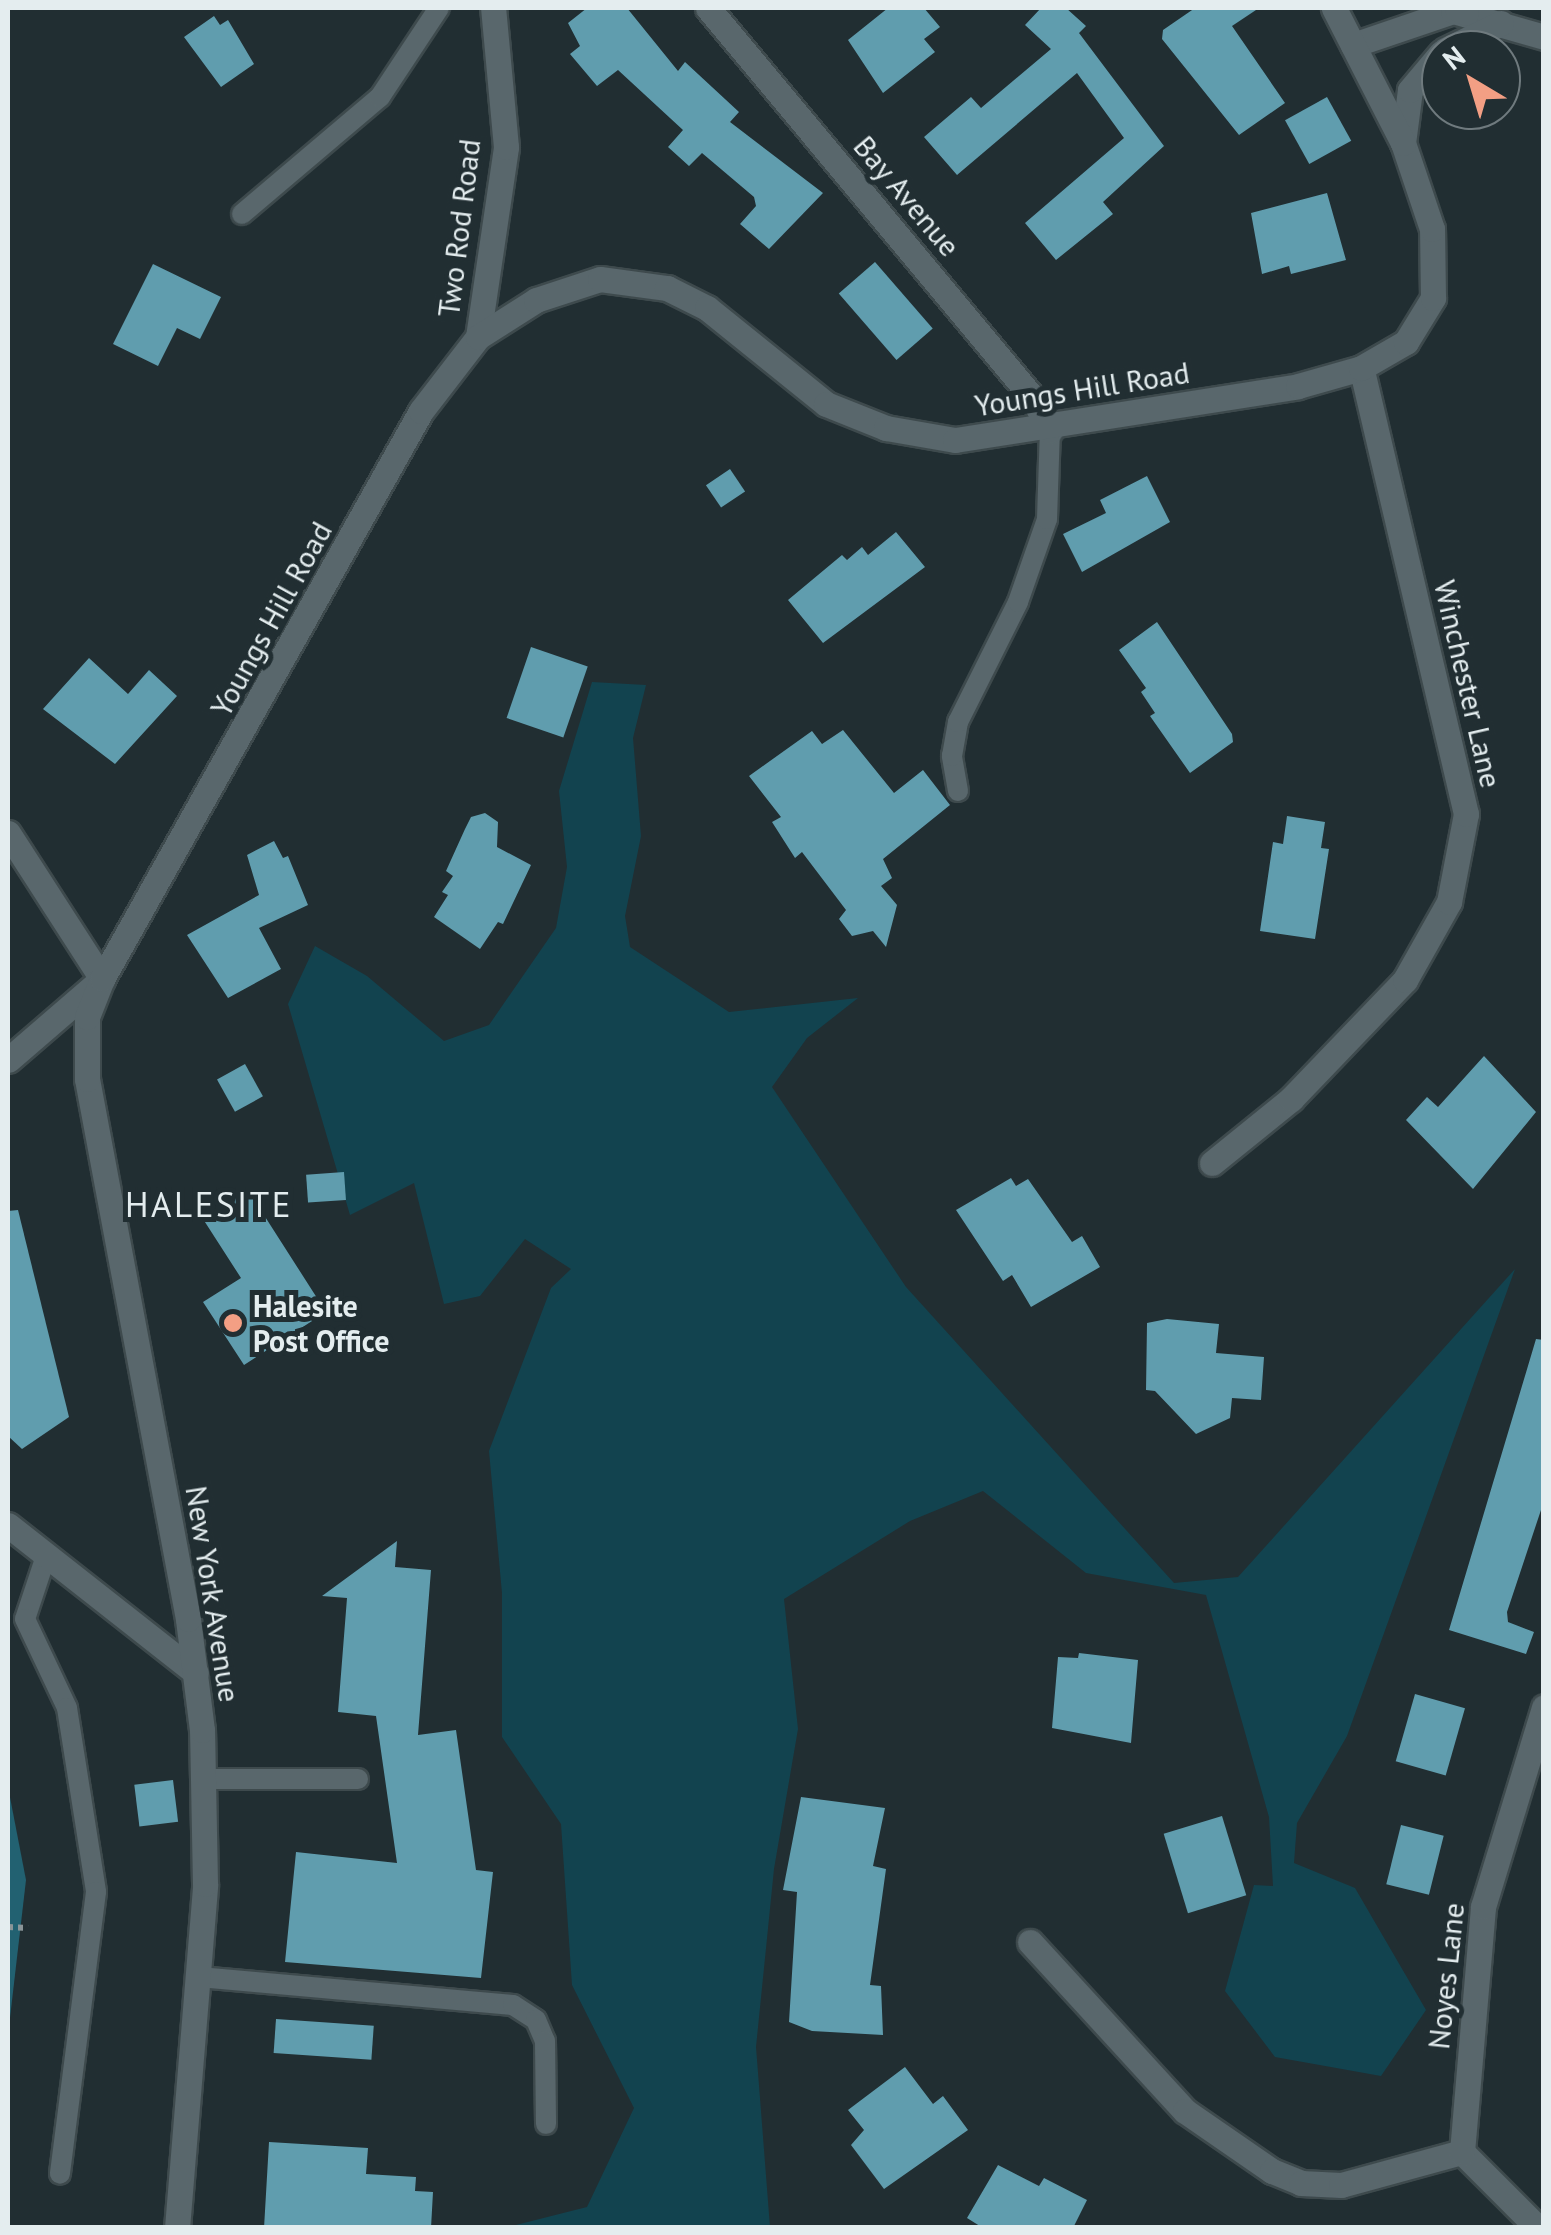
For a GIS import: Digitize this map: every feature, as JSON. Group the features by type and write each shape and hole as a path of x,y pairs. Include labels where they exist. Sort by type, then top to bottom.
{"street":[{"name":"Two Rod Road","path":"478,337 506,146 493,8"},
{"name":"Bay Avenue","path":"708,8 1032,397 1050,430"},
{"name":"Youngs Hill Road","path":"102,979 421,411 478,337 557,290 600,280 645,281 707,308 808,392 867,422 955,440 1050,430 1253,395 1360,368 1418,330 1436,283 1432,228 1403,143 1334,8"},
{"path":"1354,45 1422,18 1462,10 1544,37"},
{"path":"1487,30 1501,23"},
{"path":"1403,143 1410,90 1421,77"},
{"name":"Winchester Lane","path":"1212,1163 1291,1100 1405,980 1450,902 1466,814 1360,368"},
{"path":"8,833 102,979 8,1060"},
{"name":"New York Avenue","path":"102,979 87,1017 87,1079 196,1673 205,1779 200,1976 176,2228"},
{"path":"8,1526 196,1673"},
{"name":"Noyes Lane","path":"1462,2152 1483,1906 1544,1708"},
{"path":"1030,1942 1185,2112 1272,2171 1301,2183 1341,2186 1462,2152 1538,2228"}],"lane":[{"path":"242,214 380,97 438,8"},
{"path":"958,791 952,756 958,722 1018,602 1047,519 1050,430"},
{"path":"26,1619 46,1556"},
{"path":"8,1602 26,1619 67,1708 96,1892 60,2174"},
{"path":"205,1779 358,1779"},
{"path":"200,1976 514,2005 536,2020 545,2041 546,2124"}],"path":[{"path":"8,1927 28,1928"}],"shaded area":[{"path":"592,682 646,685 633,738 641,836 625,916 630,947 729,1012 858,998 807,1038 772,1087 906,1287 1174,1583 1238,1577 1515,1269 1347,1736 1297,1823 1294,1863 1355,1888 1426,2010 1381,2076 1275,2057 1225,1991 1254,1885 1273,1886 1269,1817 1206,1595 1086,1573 983,1491 910,1521 784,1599 798,1729 774,1869 756,2047 770,2227 508,2227 587,2207 634,2108 572,1985 561,1824 502,1737 502,1593 489,1451 551,1288 571,1269 525,1239 480,1296 444,1304 414,1183 350,1215 288,1004 315,946 367,976 444,1041 489,1025 556,928 567,867 559,791"},
{"path":"8,1787 26,1880 8,2035"}],"building":[{"path":"587,8 627,8 678,71 685,62 739,112 730,122 823,193 769,249 740,224 756,206 754,197 702,153 689,166 668,147 683,130 618,70 597,86 570,54 580,46 568,23"},
{"path":"888,8 924,8 940,27 924,39 935,52 883,93 848,40"},
{"path":"1041,8 1066,8 1086,26 1079,33 1164,146 1103,202 1113,214 1056,260 1025,223 1124,138 1077,73 957,175 924,137 971,97 981,108 1051,49 1025,25"},
{"path":"1195,8 1259,8 1232,26 1285,103 1239,135 1162,39 1163,30"},
{"path":"214,16 220,25 228,20 254,64 221,87 184,37"},
{"path":"1327,97 1351,141 1309,164 1285,120"},
{"path":"1327,193 1346,260 1291,274 1289,266 1262,274 1251,213"},
{"path":"875,262 933,328 897,360 839,293"},
{"path":"153,264 221,297 200,339 177,328 158,366 113,344"},
{"path":"730,469 745,491 721,508 706,485"},
{"path":"1147,476 1170,522 1082,572 1063,534 1106,513 1100,500"},
{"path":"896,532 925,567 823,643 788,600 842,555 847,560 862,547 868,555"},
{"path":"1157,622 1232,734 1233,742 1190,773 1150,716 1155,713 1141,692 1146,688 1119,650"},
{"path":"531,647 588,667 563,737 507,718"},
{"path":"89,658 128,694 149,670 177,696 115,764 43,709"},
{"path":"843,730 894,793 923,770 950,805 883,859 892,878 881,886 897,905 886,947 873,931 852,936 839,919 846,910 802,852 795,858 772,822 781,817 749,776 812,731 822,744"},
{"path":"485,813 498,822 497,847 531,865 503,924 498,922 480,949 434,917 448,895 442,892 453,876 446,871 465,829 471,817"},
{"path":"1287,816 1325,822 1321,848 1329,849 1315,939 1260,931 1273,842 1283,844"},
{"path":"274,841 283,858 288,856 308,905 259,928 281,969 228,998 187,935 259,895 247,855"},
{"path":"1484,1056 1536,1112 1473,1189 1406,1120 1427,1097 1438,1107"},
{"path":"245,1064 263,1096 235,1112 217,1080"},
{"path":"344,1172 346,1200 308,1203 306,1175"},
{"path":"1011,1178 1016,1186 1028,1179 1072,1242 1082,1236 1100,1267 1031,1307 1012,1275 1003,1281 956,1210"},
{"path":"246,1187 326,1312 244,1365 203,1302 241,1278 203,1219"},
{"path":"18,1210 69,1417 22,1449 8,1436 8,1211"},
{"path":"1167,1319 1219,1324 1216,1353 1264,1357 1261,1400 1232,1398 1230,1418 1196,1434 1155,1391 1146,1390 1147,1323"},
{"path":"1536,1339 1544,1340 1544,1501 1507,1612 1508,1622 1534,1632 1526,1654 1449,1630"},
{"path":"397,1541 395,1567 431,1570 418,1735 456,1730 476,1870 493,1872 481,1978 285,1962 296,1852 397,1863 376,1716 338,1712 347,1598 322,1596"},
{"path":"1079,1653 1138,1660 1131,1743 1052,1728 1058,1657 1078,1658"},
{"path":"1415,1694 1465,1708 1446,1776 1396,1761"},
{"path":"173,1780 178,1822 139,1826 134,1785"},
{"path":"801,1797 885,1808 873,1866 886,1869 870,1985 881,1986 883,2035 812,2031 789,2022 797,1892 783,1890"},
{"path":"1222,1816 1246,1895 1188,1913 1164,1834"},
{"path":"1401,1825 1444,1836 1429,1895 1386,1884"},
{"path":"276,2019 374,2026 371,2060 274,2053"},
{"path":"905,2067 933,2104 943,2096 968,2130 884,2189 851,2145 864,2130 848,2110"},
{"path":"269,2142 368,2148 366,2174 416,2177 415,2191 433,2192 431,2228 264,2228"},
{"path":"998,2165 1039,2186 1044,2178 1087,2200 1073,2228 983,2228 967,2218"}],"place":[{"name":"Halesite Post Office","path":"233,1323"}],"district":[{"name":"HALESITE","path":"209,1204"}]}
